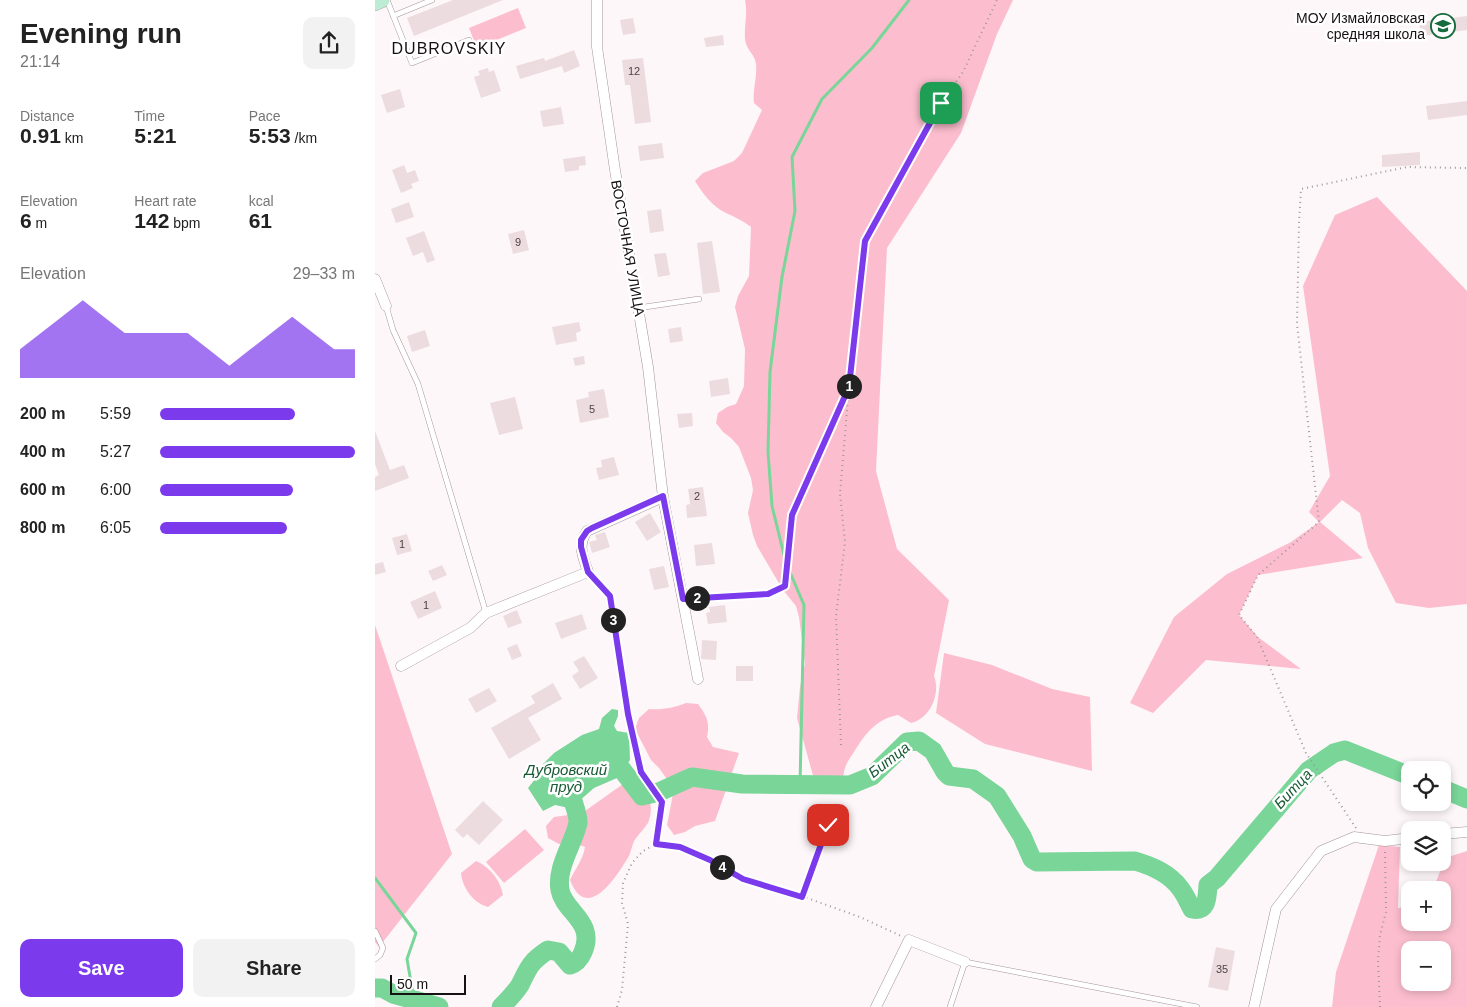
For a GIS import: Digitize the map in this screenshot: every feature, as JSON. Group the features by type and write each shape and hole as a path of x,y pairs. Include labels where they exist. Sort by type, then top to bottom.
{"street":[{"path":"375,3 382,0"},
{"name":"ВОСТОЧНАЯ УЛИЦА","path":"597,0 597,47 615,170 648,367 663,496 698,679"},
{"path":"375,280 386,306"},
{"path":"401,666 469,628 486,613 588,572 581,547 581,540 587,531 663,496"},
{"path":"1451,833 1467,832"},
{"path":"1254,1007 1276,909 1321,851 1354,837 1385,841 1401,839"},
{"path":"876,1007 909,940 965,962"}],"lane":[{"path":"387,0 412,63 469,40"},
{"path":"393,16 432,0"},
{"path":"638,308 699,299"},
{"path":"386,306 393,330 418,384 486,613"},
{"path":"588,572 610,596 628,714 641,772"},
{"path":"375,931 383,948 380,956 375,959"},
{"path":"950,1007 965,962 1197,1007"}],"path":[{"path":"841,745 837,616 845,542 841,494 849,387 865,241 941,103 963,72 997,0"},
{"path":"1363,838 1306,754 1257,637 1239,615 1258,575 1319,522 1297,324 1301,189 1407,167 1467,168"},
{"path":"683,599 768,594 785,586 792,515 849,387"},
{"path":"641,772 662,802 656,844"},
{"path":"802,897 828,825"},
{"path":"1380,1007 1378,960 1386,912 1385,841"},
{"path":"617,1007 621,990 628,924 622,903 623,883 631,862 643,851 656,844 680,847 710,860 743,879 860,917 909,940"}],"shaded area":[{"path":"745,0 1013,0 997,34 961,133 887,248 876,471 897,549 949,600 934,676 936,683 935,698 928,711 918,721 911,723 898,715 883,720 872,728 862,739 847,762 843,781 814,779 797,718 800,687 805,664 796,606 783,590 757,546 748,513 753,490 751,478 739,447 716,423 718,413 736,404 744,386 745,349 735,307 738,296 749,276 751,227 716,207 695,181 703,173 734,161 742,153 762,110 754,103 756,64 745,39"},
{"path":"518,8 526,28 477,48 469,28"},
{"path":"1377,197 1467,291 1467,604 1429,608 1396,603 1368,548 1360,513 1342,500 1320,522 1363,558 1258,575 1239,615 1258,637 1301,669 1206,660 1153,713 1130,703 1174,617 1227,574 1291,542 1319,522 1309,512 1330,476 1303,286 1335,215"},
{"path":"375,625 452,854 379,947 375,942"},
{"path":"944,653 992,665 1052,689 1090,697 1092,771 985,744 936,713"},
{"path":"686,703 698,704 704,712 708,724 707,737 713,747 739,753 715,821 695,826 685,832 674,835 667,825 674,789 651,760 635,729 639,718 649,709 668,708"},
{"path":"623,784 635,784 645,790 650,800 650,818 634,841 629,856 610,884 593,897 585,898 577,892 570,880 581,860 585,847 571,842 559,844 548,838 546,826 554,817 585,811"},
{"path":"525,829 544,850 504,883 486,862"},
{"path":"1379,845 1400,847 1398,908 1401,908 1401,931 1451,931 1451,881 1436,881 1440,871 1451,871 1451,856 1467,851 1467,1007 1332,1007 1336,972"},
{"path":"476,861 490,871 502,890 503,895 488,907 478,902 469,894 462,878 461,873"}],"water":[{"name":"Дубровский пруд","path":"612,709 618,710 614,726 617,731 629,733 630,760 617,778 594,788 569,808 555,805 543,811 528,788 536,778 534,773 554,753 582,735 599,729 602,718"}],"building":[{"path":"453,0 503,0 414,36 407,18"},
{"name":"МОУ Измайловская средняя школа","path":"1467,16 1467,30 1421,36 1419,22"},
{"path":"633,18 636,33 623,35 620,20"},
{"path":"723,35 724,45 706,47 704,38"},
{"path":"574,50 580,66 564,73 562,66 520,79 516,66 544,58 545,61"},
{"path":"643,58 651,122 635,124 630,85 625,85 622,60"},
{"path":"488,68 489,72 494,70 501,91 481,98 474,77 480,75 478,71"},
{"path":"400,89 405,107 387,113 381,95"},
{"path":"1467,101 1467,115 1428,120 1426,106"},
{"path":"561,107 564,124 543,127 540,111"},
{"path":"662,143 664,158 640,161 638,146"},
{"path":"1420,152 1420,165 1382,167 1382,155"},
{"path":"585,156 586,165 579,166 579,170 565,172 563,159"},
{"path":"404,165 407,173 415,170 419,181 411,184 413,188 401,193 392,170"},
{"path":"409,202 414,217 396,223 391,209"},
{"path":"661,209 664,231 650,233 647,211"},
{"path":"524,230 529,250 513,254 508,234"},
{"path":"424,231 435,260 427,263 423,252 413,256 406,238"},
{"path":"712,241 720,292 703,294 697,243"},
{"path":"666,253 670,275 658,277 654,254"},
{"path":"579,322 581,331 576,333 577,341 556,345 552,327"},
{"path":"681,327 683,341 670,343 668,329"},
{"path":"425,330 430,346 412,352 407,336"},
{"path":"584,356 585,364 575,366 573,358"},
{"path":"728,378 730,394 711,397 709,381"},
{"path":"604,389 609,417 580,423 576,400 589,397 588,392"},
{"path":"515,397 523,429 499,435 490,403"},
{"path":"692,413 693,426 679,428 677,414"},
{"path":"375,431 390,470 404,465 409,478 375,491 375,477 379,475 375,464"},
{"path":"614,457 619,475 599,480 596,468 602,467 601,460"},
{"path":"703,487 707,516 687,518 686,505 690,504 688,489"},
{"path":"650,513 661,532 647,541 635,522"},
{"path":"605,532 610,547 592,553 589,542 597,540 595,535"},
{"path":"407,534 412,551 397,555 392,538"},
{"path":"712,543 715,564 696,566 694,545"},
{"path":"383,562 386,572 375,575 375,564"},
{"path":"442,565 447,575 433,581 428,571"},
{"path":"664,566 669,587 654,590 649,569"},
{"path":"435,591 442,608 418,619 410,602"},
{"path":"725,605 727,622 708,624 706,613 710,612 709,607"},
{"path":"517,610 522,623 508,628 503,616"},
{"path":"582,614 587,629 561,639 555,623"},
{"path":"702,640 717,641 716,660 701,659"},
{"path":"517,644 522,656 512,660 507,648"},
{"path":"584,656 598,678 580,689 572,676 579,671 573,662"},
{"path":"736,666 753,666 753,681 736,681"},
{"path":"553,683 562,699 528,718 541,740 509,759 491,728 535,703 531,696"},
{"path":"489,688 497,701 476,713 468,699"},
{"path":"483,801 503,820 479,845 467,834 463,838 455,830"},
{"path":"1216,947 1235,951 1228,991 1208,987"}],"waterway":[{"path":"800,785 804,605 786,563 772,506 768,452 770,372 782,277 795,211 792,157 822,99 872,48 909,0"},
{"name":"Битца","path":"604,758 611,755 642,796 659,792 692,777 742,784 850,785 872,776 907,742 919,741 933,751 949,776 973,779 997,796 1022,836 1032,859 1037,862 1135,861 1154,868 1171,878 1182,890 1192,909 1204,906 1208,885 1217,878 1309,770 1334,753 1345,750 1401,772"},
{"name":"Битца","path":"501,1007 518,988 528,969 542,954 548,950 559,952 570,965 575,963 583,952 586,942 585,933 578,918 563,898 559,881 560,873 578,823 570,790 575,784"},
{"name":"Битца","path":"1451,792 1467,799"},
{"path":"375,878 416,933 407,959 414,1000"},
{"name":"Битца","path":"375,988 382,988 393,994 439,1007"}],"place":[{"name":"МОУ Измайловская средняя школа","path":"1443,26"}],"district":[{"name":"DUBROVSKIY","path":"449,48"}],"route":[{"path":"828,825 802,897 743,879 710,860 680,847 656,844 662,802 641,772 628,714 610,596 588,572 581,540 587,531 592,528 663,496 683,599 768,594 785,586 792,515 849,387 865,241 941,103"}]}
